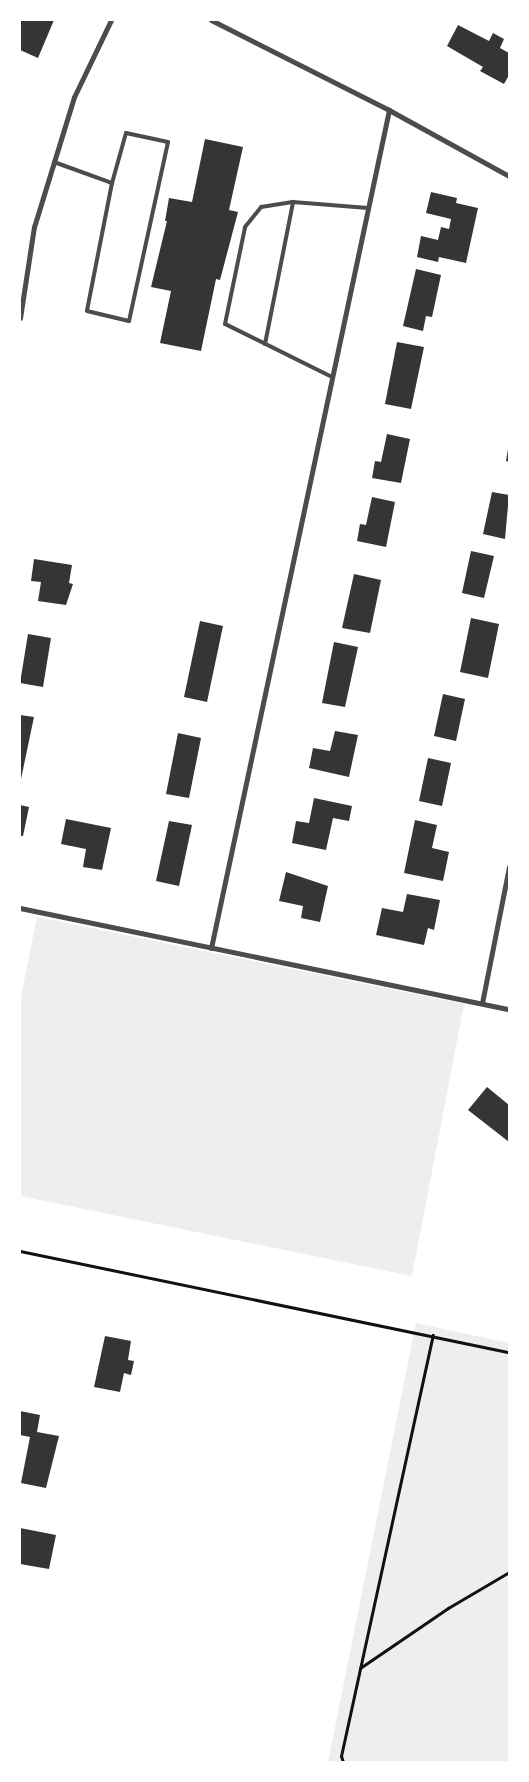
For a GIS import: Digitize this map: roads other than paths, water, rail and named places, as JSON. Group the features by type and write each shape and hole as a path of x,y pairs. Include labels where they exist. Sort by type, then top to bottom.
{"street":[{"path":"20,318 34,227 74,97 111,20"},
{"path":"211,20 389,110 509,176"},
{"path":"211,948 389,110"},
{"path":"482,1003 509,867"},
{"path":"20,908 509,1009"}],"lane":[{"path":"126,132 168,142 130,320 88,311 112,183 126,132"},
{"path":"54,162 112,183"},
{"path":"332,377 225,324 245,227 261,207 293,202 368,208"},
{"path":"265,344 293,202"}]}
